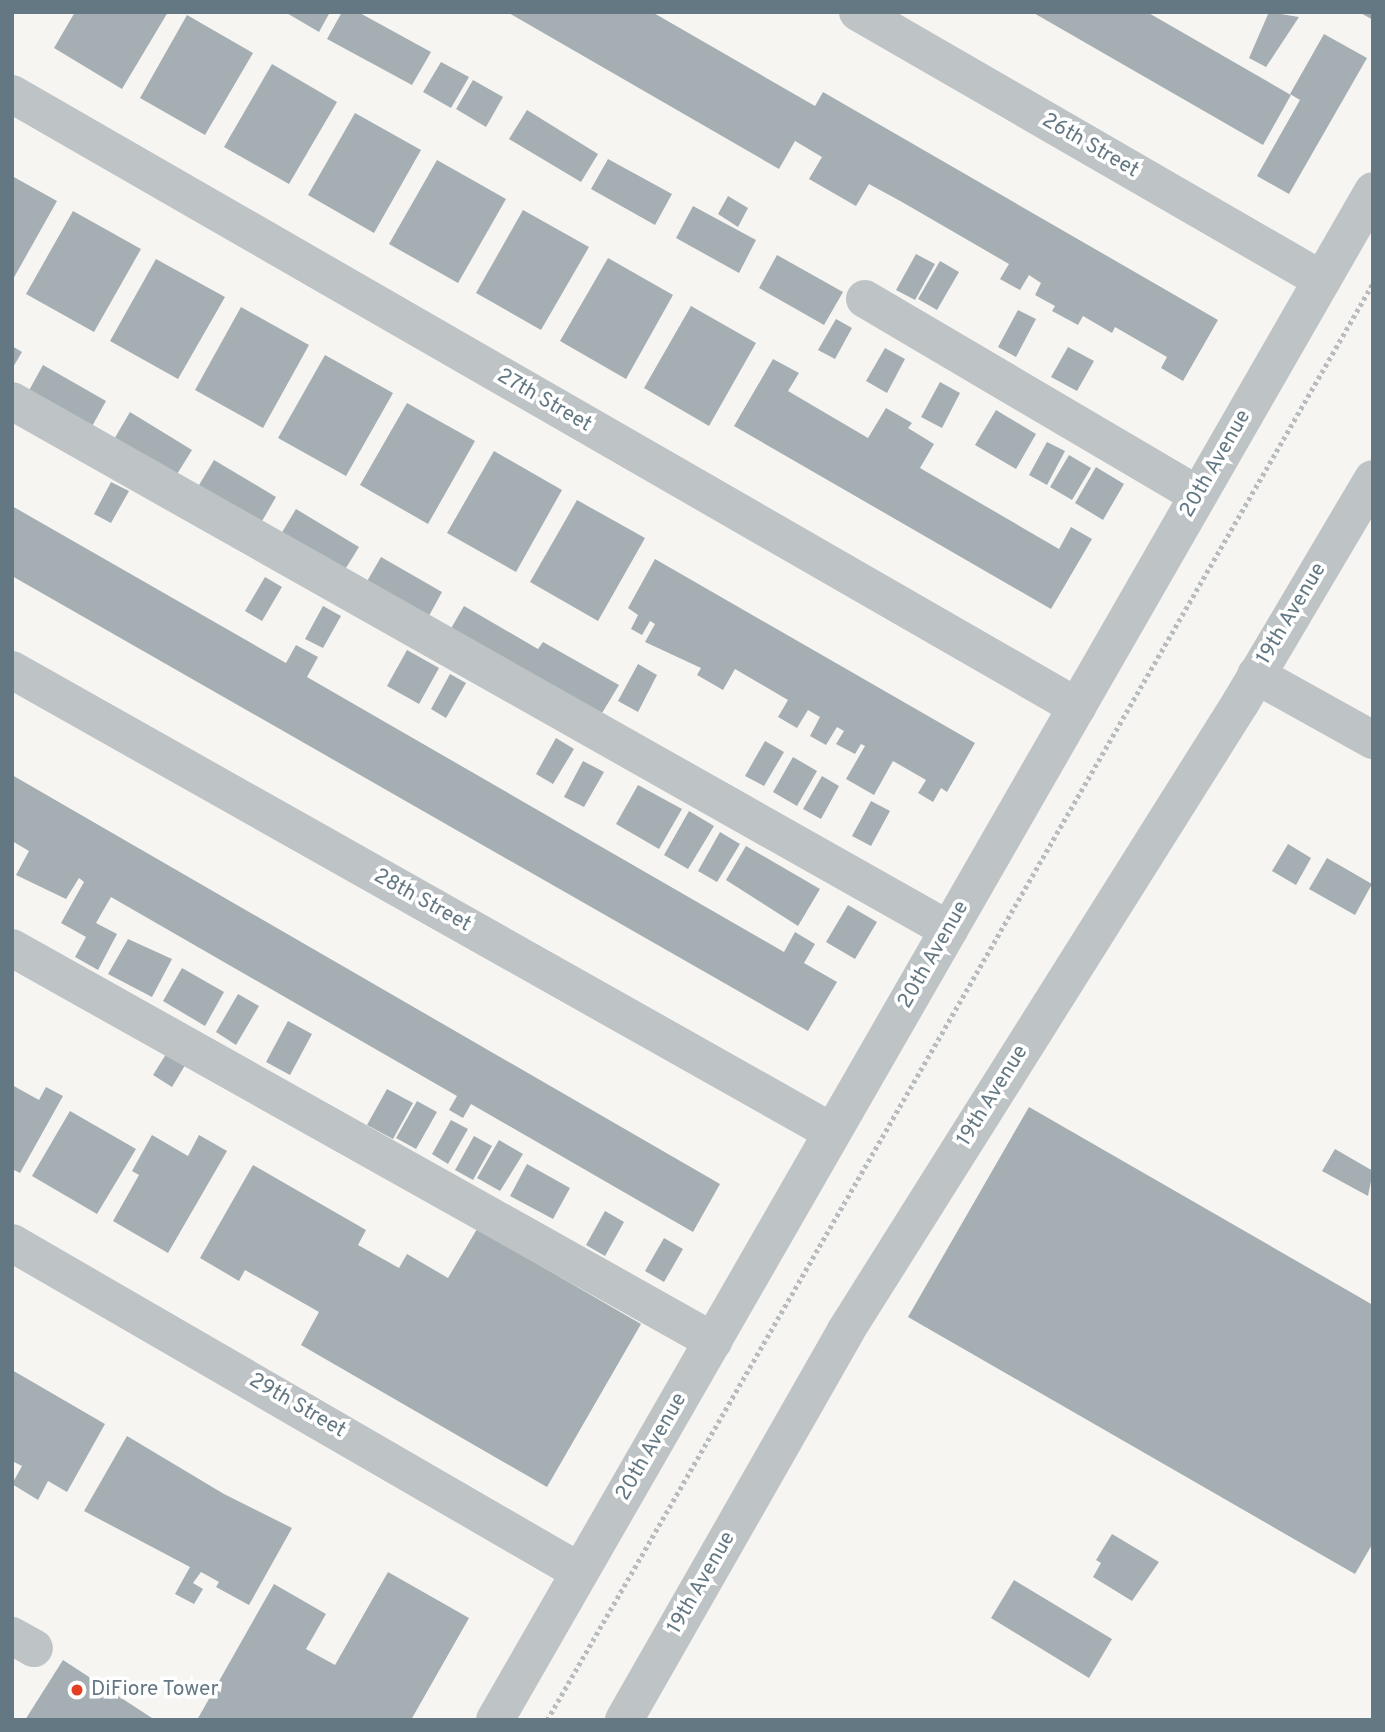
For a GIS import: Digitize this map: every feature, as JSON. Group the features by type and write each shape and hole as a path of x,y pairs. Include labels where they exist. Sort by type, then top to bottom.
{"street":[{"name":"26th Street","path":"858,12 1322,280"},
{"name":"27th Street","path":"12,94 1076,707"},
{"name":"20th Avenue","path":"495,1720 1373,191"},
{"path":"865,299 1198,495"},
{"path":"12,401 948,930"},
{"name":"19th Avenue","path":"624,1720 845,1332 1256,675 1373,479"},
{"name":"28th Street","path":"12,670 832,1132"},
{"path":"1256,675 1373,740"},
{"path":"12,947 713,1340"},
{"name":"29th Street","path":"12,1243 580,1572"}],"path":[{"path":"547,1720 1373,283"}],"building":[{"path":"75,12 168,12 122,89 54,48"},
{"path":"285,12 330,12 319,32"},
{"path":"342,12 358,12 431,52 412,85 327,39"},
{"path":"507,12 652,12 815,106 823,92 1218,320 1183,381 1161,368 1167,357 1115,327 1112,333 1083,316 1078,325 1052,311 1055,306 1035,295 1041,283 1029,275 1020,290 1000,279 1009,264 869,184 856,206 809,179 822,157 795,141 779,169"},
{"path":"1032,12 1147,12 1291,95 1263,145"},
{"path":"1269,12 1299,17 1266,67 1249,58"},
{"path":"1359,12 1373,12 1373,20"},
{"path":"187,15 253,53 205,135 140,98"},
{"path":"1324,34 1367,58 1289,194 1257,176 1300,100 1290,94"},
{"path":"441,62 469,77 451,108 423,92"},
{"path":"272,64 337,102 289,184 224,147"},
{"path":"473,80 503,97 486,127 456,109"},
{"path":"527,110 598,154 581,182 509,139"},
{"path":"355,113 421,150 374,233 308,195"},
{"path":"608,159 672,194 655,225 591,189"},
{"path":"437,160 506,199 458,283 389,244"},
{"path":"12,176 57,201 12,281"},
{"path":"728,196 748,208 738,227 718,214"},
{"path":"693,206 756,240 739,273 676,238"},
{"path":"523,210 589,247 541,330 476,293"},
{"path":"73,211 141,249 94,332 26,294"},
{"path":"916,254 935,264 915,300 896,290"},
{"path":"777,255 843,292 824,325 759,288"},
{"path":"608,258 673,295 626,379 560,341"},
{"path":"156,259 225,297 178,379 110,341"},
{"path":"940,261 959,272 937,310 918,299"},
{"path":"691,306 756,343 709,426 644,388"},
{"path":"241,307 309,345 263,428 195,390"},
{"path":"1018,310 1036,319 1016,357 998,347"},
{"path":"836,319 852,328 835,359 818,350"},
{"path":"12,346 22,352 12,369"},
{"path":"1068,347 1094,361 1077,391 1051,377"},
{"path":"885,348 905,359 887,393 866,381"},
{"path":"325,355 393,393 346,476 278,438"},
{"path":"773,359 799,373 788,391 868,438 886,408 912,423 908,428 934,444 920,468 1059,549 1071,527 1092,539 1051,609 734,426"},
{"path":"43,365 106,401 90,430 27,394"},
{"path":"940,382 960,393 942,428 921,417"},
{"path":"407,403 475,441 428,524 360,485"},
{"path":"996,410 1036,434 1016,469 975,445"},
{"path":"130,412 192,450 174,479 113,441"},
{"path":"1047,442 1065,451 1047,485 1029,475"},
{"path":"494,451 562,490 516,572 447,533"},
{"path":"1069,455 1091,468 1072,500 1050,487"},
{"path":"214,460 276,497 258,528 196,490"},
{"path":"1096,467 1124,484 1103,520 1075,503"},
{"path":"111,482 129,491 111,523 94,514"},
{"path":"577,500 645,538 598,621 530,582"},
{"path":"12,506 286,663 296,645 318,657 307,677 784,952 795,932 815,944 804,963 837,982 808,1031 12,576"},
{"path":"296,509 359,547 341,576 278,539"},
{"path":"381,557 442,592 424,625 362,590"},
{"path":"655,559 975,743 947,792 941,788 933,802 918,793 926,780 893,761 874,795 846,779 865,746 861,744 855,754 836,744 844,731 837,727 826,745 810,736 820,717 808,710 797,728 778,717 788,700 735,669 723,690 697,675 701,668 645,642 655,624 650,621 642,635 631,629 638,615 628,608"},
{"path":"265,577 282,587 262,621 245,611"},
{"path":"323,606 341,616 323,648 305,639"},
{"path":"464,606 538,649 543,642 619,685 596,723 446,637"},
{"path":"407,650 439,668 419,704 387,686"},
{"path":"638,664 657,675 638,712 618,701"},
{"path":"450,674 466,683 446,718 431,709"},
{"path":"556,738 574,749 553,784 536,774"},
{"path":"765,741 784,752 764,786 745,776"},
{"path":"793,757 817,771 797,806 773,792"},
{"path":"583,761 604,772 584,807 564,797"},
{"path":"12,775 720,1184 693,1232 471,1104 463,1118 449,1110 457,1096 111,897 96,923 117,934 98,970 75,957 86,937 61,923 84,882 79,878 66,899 16,875 29,851 12,841"},
{"path":"822,776 839,786 821,819 803,809"},
{"path":"638,785 682,809 659,849 616,824"},
{"path":"871,801 890,811 871,846 852,836"},
{"path":"689,811 714,826 688,869 664,855"},
{"path":"720,832 740,844 717,882 698,871"},
{"path":"1288,844 1311,858 1296,885 1272,871"},
{"path":"746,846 820,889 798,926 726,880"},
{"path":"1327,858 1372,884 1355,915 1309,889"},
{"path":"848,905 877,922 855,959 826,942"},
{"path":"128,939 172,959 152,997 108,974"},
{"path":"182,968 224,992 205,1026 163,1001"},
{"path":"238,994 259,1006 236,1045 216,1032"},
{"path":"288,1021 312,1034 290,1075 266,1062"},
{"path":"168,1051 187,1062 172,1087 153,1075"},
{"path":"12,1085 39,1100 46,1087 63,1096 20,1173 12,1169"},
{"path":"387,1089 413,1103 393,1139 367,1125"},
{"path":"417,1101 437,1112 416,1149 396,1138"},
{"path":"1029,1107 1373,1305 1373,1543 1355,1574 908,1317"},
{"path":"70,1111 136,1149 97,1214 32,1176"},
{"path":"451,1120 468,1129 448,1164 432,1154"},
{"path":"152,1135 188,1156 199,1135 227,1151 168,1253 113,1221 139,1175 132,1171"},
{"path":"474,1136 492,1146 473,1180 455,1170"},
{"path":"499,1140 523,1154 500,1191 477,1178"},
{"path":"1335,1149 1373,1171 1368,1196 1322,1171"},
{"path":"527,1164 570,1188 553,1219 510,1196"},
{"path":"253,1165 366,1230 358,1245 399,1268 407,1254 448,1278 477,1229 641,1324 547,1487 301,1345 319,1312 245,1270 239,1281 200,1258"},
{"path":"605,1211 624,1222 605,1256 586,1245"},
{"path":"664,1238 683,1249 664,1282 645,1271"},
{"path":"12,1370 105,1424 67,1492 48,1481 38,1500 12,1484 22,1466 12,1461"},
{"path":"127,1436 224,1494 292,1528 249,1605 216,1587 219,1582 201,1572 193,1583 203,1589 194,1604 175,1594 190,1567 84,1511"},
{"path":"1112,1534 1159,1562 1132,1601 1093,1577 1101,1563 1096,1560"},
{"path":"388,1572 469,1618 411,1720 197,1720 274,1584 326,1614 306,1649 335,1665"},
{"path":"1014,1580 1112,1639 1089,1678 991,1618"},
{"name":"DiFiore Tower","path":"63,1660 155,1720 25,1720"}],"place":[{"name":"DiFiore Tower","path":"77,1690"}]}
